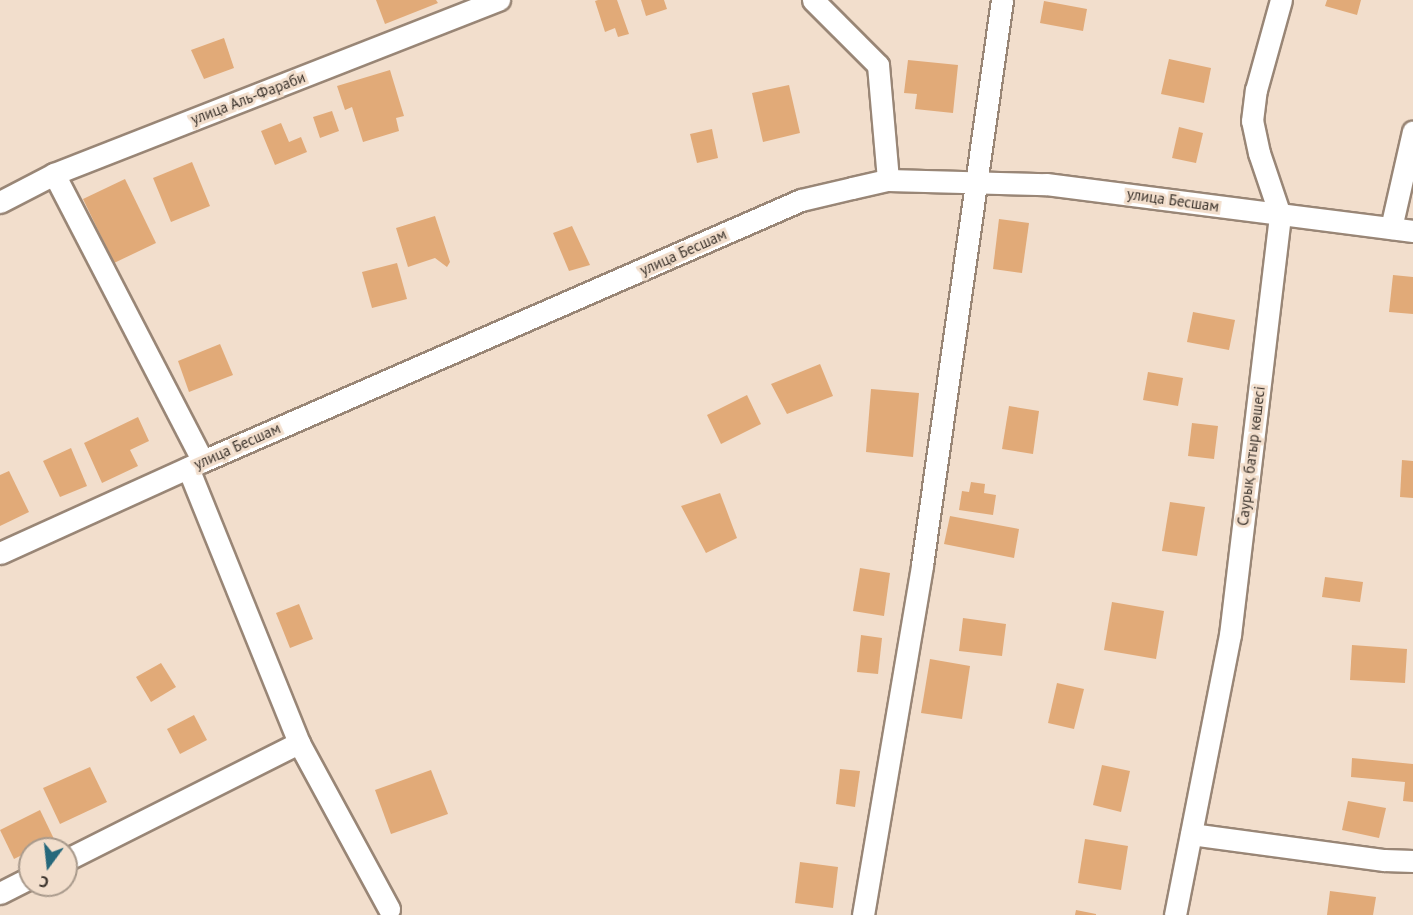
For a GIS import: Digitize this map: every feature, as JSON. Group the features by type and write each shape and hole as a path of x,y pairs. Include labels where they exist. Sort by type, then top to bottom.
{"street":[{"name":"улица Аль-Фараби","path":"0,202 54,174 499,0"},
{"path":"813,0 878,66 888,180"},
{"path":"863,915 922,565 1002,0"},
{"name":"Саурық батыр көшесі","path":"1175,915 1230,635 1280,215 1259,153 1252,121 1256,90 1281,0"},
{"path":"1391,228 1413,131"},
{"path":"54,174 196,464 299,743 389,909"},
{"name":"улица Бесшам","path":"0,553 196,464 801,201 888,180 1046,184 1413,231"},
{"path":"78,854 299,743"},
{"path":"1191,834 1384,860 1413,861"},
{"path":"0,893 18,884"}],"building":[{"path":"376,0 436,0 438,3 385,24"},
{"path":"617,0 629,34 618,37 615,28 605,32 595,1"},
{"path":"641,0 664,0 667,9 646,16"},
{"path":"1327,0 1361,0 1357,15 1325,6"},
{"path":"1044,1 1087,9 1083,31 1040,23"},
{"path":"224,38 234,68 204,79 191,50"},
{"path":"1169,59 1211,68 1204,103 1161,94"},
{"path":"908,60 958,65 953,113 915,109 917,94 904,93"},
{"path":"390,70 404,116 396,118 399,131 363,142 352,107 345,110 337,86"},
{"path":"789,85 800,133 763,142 752,93"},
{"path":"332,111 339,131 320,138 313,117"},
{"path":"281,123 289,142 301,137 307,152 275,165 261,131"},
{"path":"1179,127 1203,133 1196,163 1172,158"},
{"path":"712,129 718,158 697,163 690,134"},
{"path":"192,162 210,206 171,222 153,178"},
{"path":"125,179 156,243 114,263 83,199"},
{"path":"435,216 450,262 447,267 435,258 408,267 396,228"},
{"path":"999,219 1029,223 1022,273 993,269"},
{"path":"572,226 590,265 569,271 553,233"},
{"path":"397,263 407,299 372,308 362,272"},
{"path":"1393,275 1413,277 1413,314 1389,312"},
{"path":"1193,312 1235,320 1229,350 1187,342"},
{"path":"220,344 233,375 189,392 178,361"},
{"path":"820,364 833,396 787,414 771,384"},
{"path":"1148,372 1183,378 1178,406 1143,400"},
{"path":"871,389 919,393 913,457 866,452"},
{"path":"747,395 761,424 721,444 707,415"},
{"path":"1009,406 1039,411 1033,454 1002,449"},
{"path":"138,417 149,441 130,450 138,466 102,483 84,443"},
{"path":"1192,423 1218,426 1214,459 1188,456"},
{"path":"71,448 87,486 60,497 43,461"},
{"path":"1402,460 1413,461 1413,498 1400,497"},
{"path":"9,471 29,512 0,526 0,475"},
{"path":"971,482 985,484 984,493 996,495 993,515 959,510 962,491 969,492"},
{"path":"720,493 737,538 706,553 681,506"},
{"path":"1170,502 1205,507 1197,556 1162,551"},
{"path":"950,516 1019,529 1014,558 944,544"},
{"path":"860,568 890,573 884,616 853,611"},
{"path":"1325,577 1363,582 1360,602 1322,597"},
{"path":"1112,602 1164,611 1156,659 1104,650"},
{"path":"299,604 313,639 290,648 276,613"},
{"path":"963,618 1006,624 1002,656 959,651"},
{"path":"861,635 882,638 878,674 857,672"},
{"path":"1352,645 1407,649 1405,683 1350,680"},
{"path":"930,659 970,666 962,719 921,713"},
{"path":"161,663 176,687 151,702 136,677"},
{"path":"1057,683 1084,689 1074,729 1048,723"},
{"path":"194,715 207,740 180,754 167,729"},
{"path":"1352,758 1413,764 1413,802 1403,801 1405,782 1351,777"},
{"path":"1102,765 1130,771 1121,812 1093,805"},
{"path":"90,767 107,802 60,824 43,788"},
{"path":"840,769 860,771 855,807 836,804"},
{"path":"431,770 448,814 391,834 375,790"},
{"path":"1348,801 1386,808 1379,838 1342,830"},
{"path":"40,810 53,837 18,837 18,857 14,859 0,830"},
{"path":"1085,839 1128,846 1121,890 1078,883"},
{"path":"800,862 838,867 833,908 795,903"},
{"path":"1330,891 1376,897 1373,915 1327,915"},
{"path":"1076,910 1096,914 1096,915 1075,915"}]}
